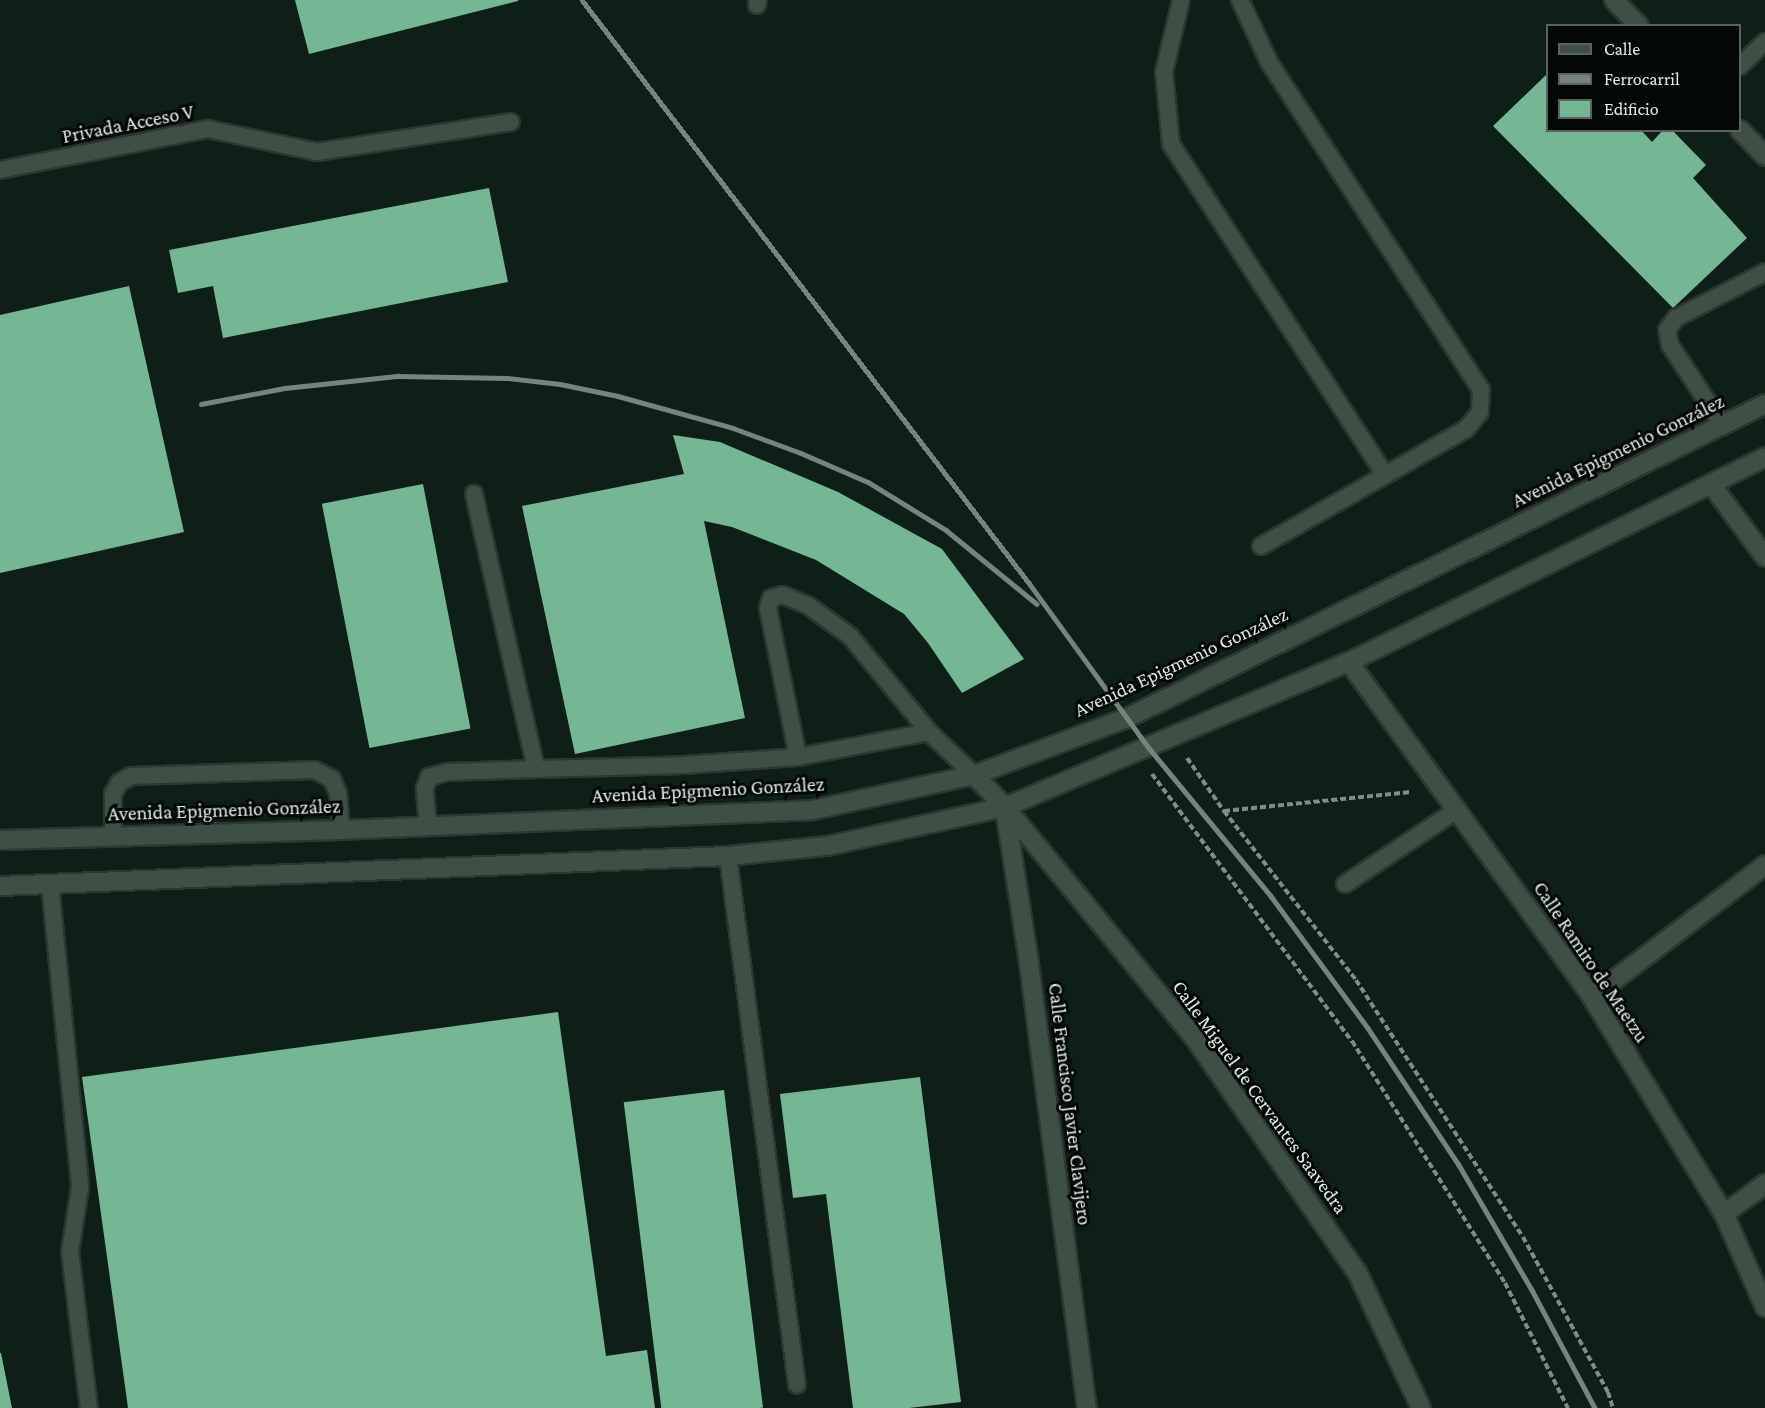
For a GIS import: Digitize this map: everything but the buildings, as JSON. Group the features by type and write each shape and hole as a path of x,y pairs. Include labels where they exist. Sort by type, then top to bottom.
{"main road":[{"path":"1614,0 1637,24"},
{"path":"1741,131 1765,156"},
{"name":"Avenida Epigmenio González","path":"0,840 341,830 813,810 974,775 1126,718 1765,404"},
{"path":"0,886 728,856 827,846 1005,807 1137,754 1349,662 1765,457"},
{"path":"1711,484 1765,557"},
{"name":"Calle Ramiro de Maetzu","path":"1349,662 1592,997 1724,1214 1765,1307"},
{"name":"Calle Miguel de Cervantes Saavedra","path":"974,775 1005,807 1194,1037 1358,1272 1420,1408"},
{"name":"Calle Francisco Javier Clavijero","path":"1005,807 1029,963 1087,1408"},
{"path":"1592,997 1765,865"},
{"path":"1724,1214 1765,1184"}],"lane":[{"path":"1181,0 1164,72 1171,144 1384,475"},
{"path":"1240,0 1269,62 1482,390 1480,412 1466,429 1262,546"},
{"path":"1741,65 1765,42"},
{"name":"Privada Acceso V","path":"0,170 208,129 317,152 512,122"},
{"path":"1722,424 1670,345 1667,330 1676,318 1765,272"},
{"path":"474,494 536,769"},
{"path":"798,757 768,608 771,598 783,595 809,606 850,636 929,732 974,775"},
{"path":"428,826 425,788 429,777 448,772 684,765 798,757 929,732"},
{"path":"113,835 113,794 119,783 131,776 315,770 332,779 338,793 341,830"},
{"path":"1345,884 1457,810"},
{"path":"728,856 797,1385"},
{"path":"50,884 80,1187 70,1252 89,1408"}],"path":[{"path":"1173,738 1224,812 1356,980 1522,1237 1608,1392 1613,1408"},
{"path":"1137,754 1352,1041 1505,1283 1568,1408"},
{"path":"1224,812 1442,789"}],"railway":[{"path":"582,0 1029,583 1149,748 1271,896 1368,1028 1459,1165 1532,1290 1595,1408"},
{"path":"201,404 285,388 398,376 507,378 560,384 618,396 733,428 801,453 868,482 946,530 1037,604"}]}
